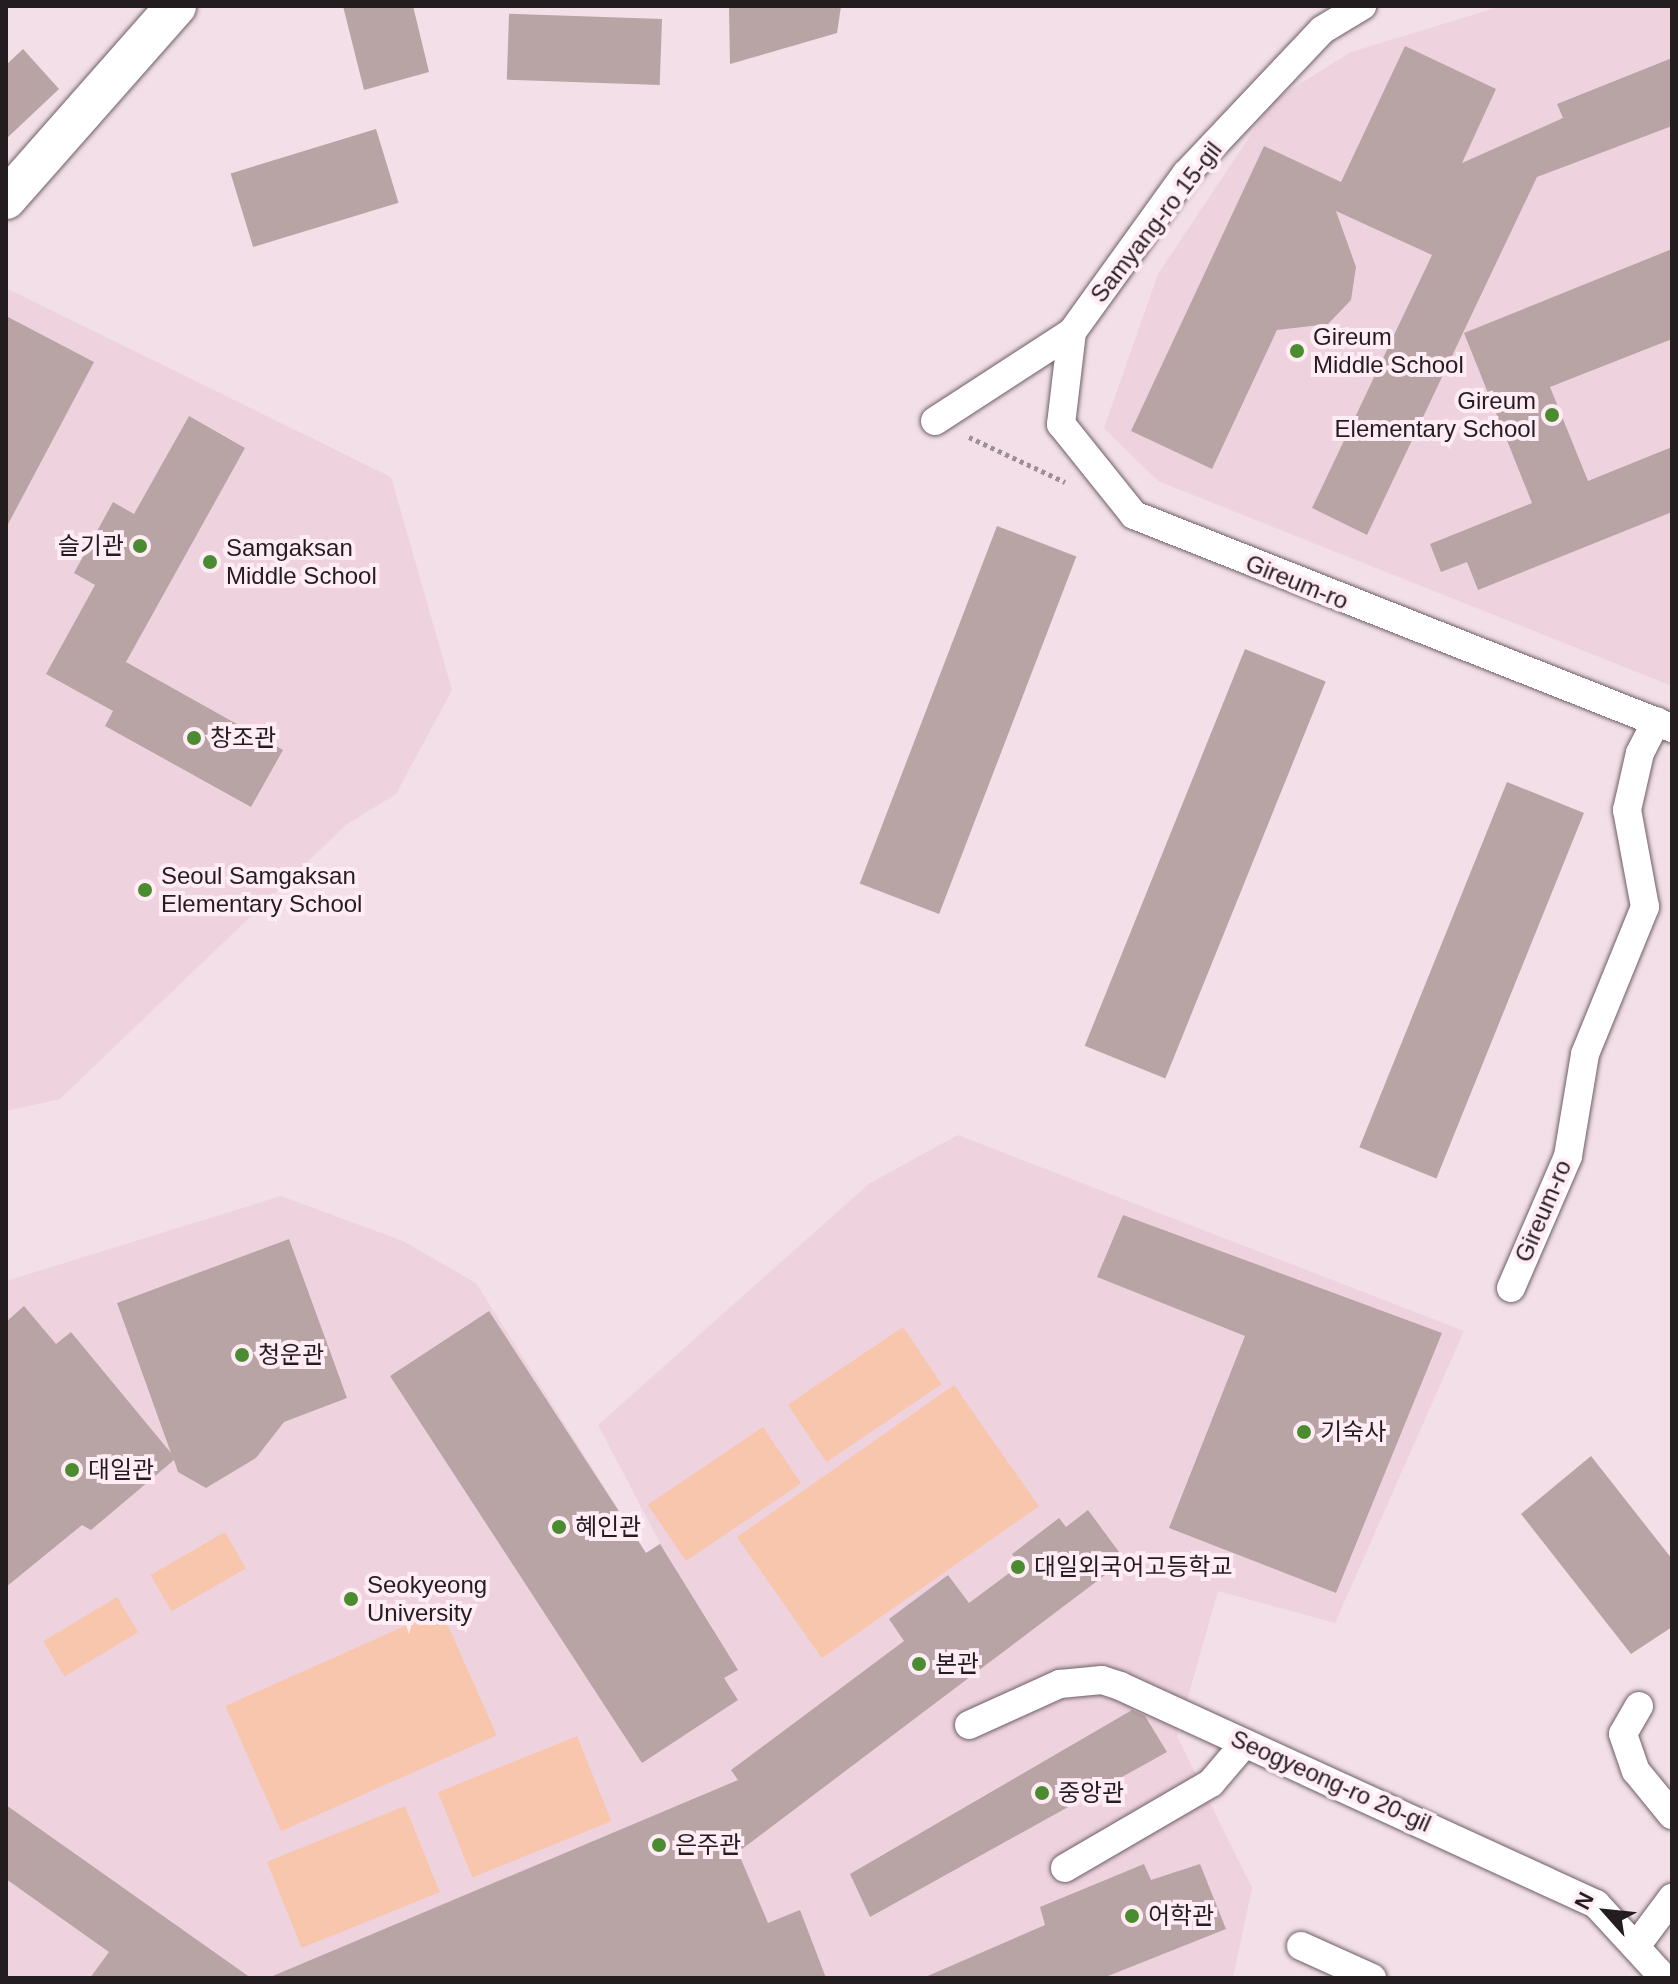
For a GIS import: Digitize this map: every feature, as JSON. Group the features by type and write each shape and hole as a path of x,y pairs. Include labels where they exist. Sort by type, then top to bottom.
{"street":[{"path":"6,199 176,6"},
{"name":"Samyang-ro 15-gil","path":"935,421 1072,332 1186,174 1322,30 1362,6"},
{"name":"Gireum-ro","path":"1072,332 1061,424 1134,515 1664,725 1640,753 1627,810 1645,907 1585,1054 1568,1156 1511,1288"},
{"name":"Seogyeong-ro 20-gil","path":"969,1725 1060,1684 1102,1680 1596,1904 1637,1945 1664,1978"},
{"path":"1639,1706 1623,1734 1636,1771 1672,1815"},
{"path":"1065,1868 1211,1783 1245,1743"},
{"path":"1637,1945 1672,1898"},
{"path":"1301,1946 1372,1978"}],"path":[{"path":"935,421 1077,488"}],"shaded area":[{"name":"Gireum Middle School","path":"1502,6 1672,6 1672,686 1158,481 1104,428 1158,274 1274,100 1351,52"},
{"name":"Samgaksan Middle School","path":"6,288 391,477 452,690 396,794 346,825 60,1099 6,1111"},
{"path":"958,1135 1464,1331 1335,1623 1218,1591 1177,1736 1252,1888 1233,1978 6,1978 6,1281 281,1196 403,1241 476,1283 646,1553 660,1543 598,1425 870,1183"},
{"path":"903,1327 942,1384 826,1462 788,1405"},
{"path":"954,1385 1039,1506 822,1658 737,1537"},
{"path":"763,1427 801,1483 686,1561 648,1505"},
{"path":"225,1532 246,1568 172,1611 151,1575"},
{"path":"117,1597 138,1632 64,1676 43,1641"},
{"path":"441,1610 497,1735 281,1831 225,1706"},
{"path":"577,1736 611,1821 472,1877 438,1792"},
{"path":"405,1806 440,1892 302,1948 267,1862"}],"building":[{"path":"343,6 413,6 429,72 364,90"},
{"path":"729,6 841,6 837,33 730,64"},
{"path":"509,14 662,19 660,85 507,80"},
{"path":"1405,46 1496,89 1462,163 1563,118 1557,104 1672,58 1672,126 1537,177 1367,535 1312,508 1432,255 1336,211 1356,267 1351,300 1328,324 1277,330 1212,469 1131,431 1264,146 1341,182"},
{"path":"23,49 59,89 6,139 6,65"},
{"path":"376,129 399,203 253,247 231,173"},
{"path":"1672,249 1672,339 1550,387 1588,481 1672,447 1672,512 1478,590 1467,562 1441,572 1430,544 1532,503 1464,333"},
{"path":"6,316 94,362 6,528"},
{"name":"슬기관","path":"189,416 245,448 126,662 283,750 251,807 105,726 113,711 46,674 95,585 74,573 113,502 134,514"},
{"path":"997,526 1076,556 939,914 860,884"},
{"path":"1245,649 1326,682 1165,1078 1085,1046"},
{"path":"1507,782 1584,813 1436,1178 1359,1147"},
{"name":"기숙사","path":"1123,1215 1442,1333 1336,1593 1169,1528 1245,1336 1097,1277"},
{"path":"289,1239 347,1398 284,1422 256,1458 206,1488 178,1472 174,1460 91,1530 82,1525 6,1587 6,1322 24,1306 56,1344 71,1332 171,1453 117,1303"},
{"name":"혜인관","path":"489,1311 646,1553 660,1544 738,1670 724,1678 738,1700 642,1763 390,1376"},
{"path":"1591,1456 1672,1559 1672,1627 1631,1654 1521,1514"},
{"path":"1088,1510 1125,1560 738,1852 768,1923 800,1910 826,1978 268,1978 738,1780 731,1770 904,1641 889,1619 948,1575 969,1603 1020,1565 1012,1554 1059,1518 1066,1527"},
{"name":"중앙관","path":"1132,1710 1145,1716 1167,1752 870,1917 850,1874"},
{"path":"6,1805 251,1978 90,1978 109,1952 6,1879"},
{"name":"어학관","path":"1144,1864 1151,1880 1200,1864 1226,1929 1103,1978 923,1978 1045,1925 1040,1907"}],"place":[{"name":"Gireum Middle School","path":"1297,351"},
{"name":"Gireum Elementary School","path":"1552,415"},
{"name":"슬기관","path":"140,546"},
{"name":"Samgaksan Middle School","path":"210,562"},
{"name":"창조관","path":"194,738"},
{"name":"Seoul Samgaksan Elementary School","path":"145,890"},
{"name":"청운관","path":"242,1355"},
{"name":"기숙사","path":"1304,1432"},
{"name":"대일관","path":"72,1470"},
{"name":"혜인관","path":"559,1527"},
{"name":"대일외국어고등학교","path":"1018,1567"},
{"name":"Seokyeong University","path":"351,1599"},
{"name":"본관","path":"919,1664"},
{"name":"중앙관","path":"1042,1793"},
{"name":"은주관","path":"659,1845"},
{"name":"어학관","path":"1132,1916"}]}
